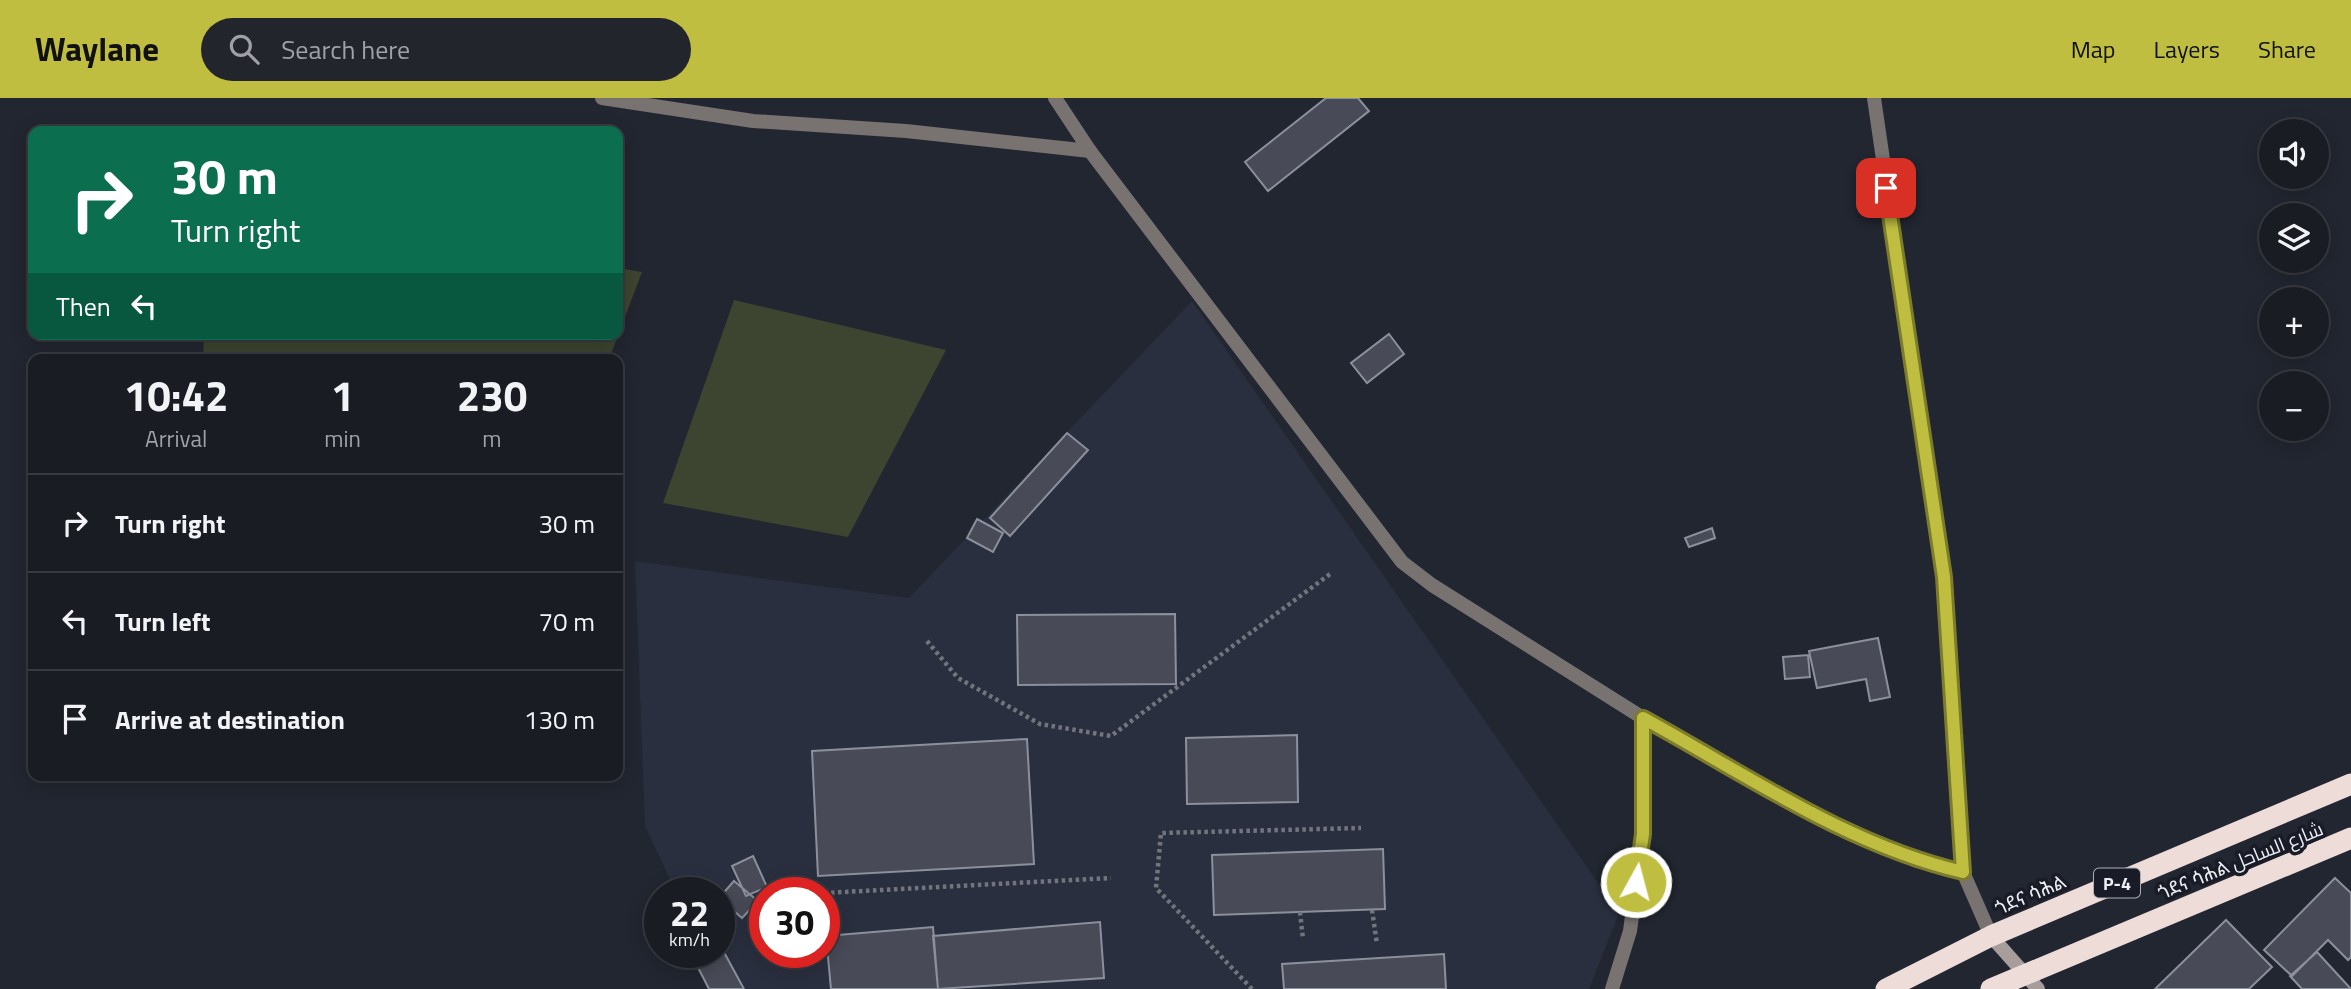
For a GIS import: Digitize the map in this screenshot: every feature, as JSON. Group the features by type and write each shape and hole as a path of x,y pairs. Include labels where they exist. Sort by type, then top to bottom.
{"highway":[{"name":"ጎደና ሳሕል","path":"1886,989 1991,936 2351,784"},
{"name":"ጎደና ሳሕል شارع الساحل","path":"1991,989 2023,973 2351,838"}],"street":[{"path":"602,98 753,121 906,131 1090,151"},
{"path":"1055,98 1090,151 1402,562 1432,585 1643,718 1817,816 1916,861 1963,872"},
{"path":"1874,98 1944,577 1963,872 1991,936 2038,989"},
{"path":"1612,989 1630,931 1643,834 1643,718"}],"path":[{"path":"928,641 958,678 1040,724 1111,736 1330,574"},
{"path":"1252,989 1156,888 1161,833 1361,828"},
{"path":"840,892 1111,878"},
{"path":"1372,909 1377,944"},
{"path":"1300,912 1303,939"}],"shaded area":[{"path":"1192,301 1619,913 1589,989 722,989 721,968 735,968 735,877 669,877 645,826 635,561 909,598"}],"green space":[{"path":"623,269 642,272 623,322"},
{"path":"734,300 946,350 848,537 663,503"},
{"path":"204,340 616,340 611,354 203,354"}],"building":[{"path":"1326,98 1358,98 1369,111 1268,191 1245,162"},
{"path":"1389,334 1404,354 1367,383 1351,363"},
{"path":"1067,433 1088,450 1010,536 990,518"},
{"path":"977,519 1003,533 993,552 967,538"},
{"path":"1712,528 1715,538 1689,547 1685,538"},
{"path":"1175,614 1176,684 1018,685 1017,615"},
{"path":"1878,638 1890,697 1870,701 1866,679 1817,688 1809,651"},
{"path":"1808,655 1810,677 1785,679 1783,657"},
{"path":"1297,735 1298,802 1187,804 1186,738"},
{"path":"1027,739 1034,864 818,876 812,751"},
{"path":"1383,849 1385,909 1214,915 1212,855"},
{"path":"753,856 762,877 749,877 749,895 746,896 732,866"},
{"path":"2335,878 2351,893 2351,957 2348,960 2328,940 2292,976 2264,950"},
{"path":"735,882 749,894 749,911 742,918 735,912"},
{"path":"2226,920 2272,967 2249,989 2155,989"},
{"path":"1100,922 1104,978 938,989 933,936"},
{"path":"933,927 938,989 831,989 829,968 840,968 840,935"},
{"path":"2317,952 2351,989 2302,989 2290,976"},
{"path":"1444,954 1446,989 1284,989 1282,964"},
{"path":"698,968 733,968 744,989 709,989"}],"route":[{"path":"1636,882 1643,834 1643,718 1817,816 1871,842 1916,861 1963,872 1944,577 1886,188"}]}
